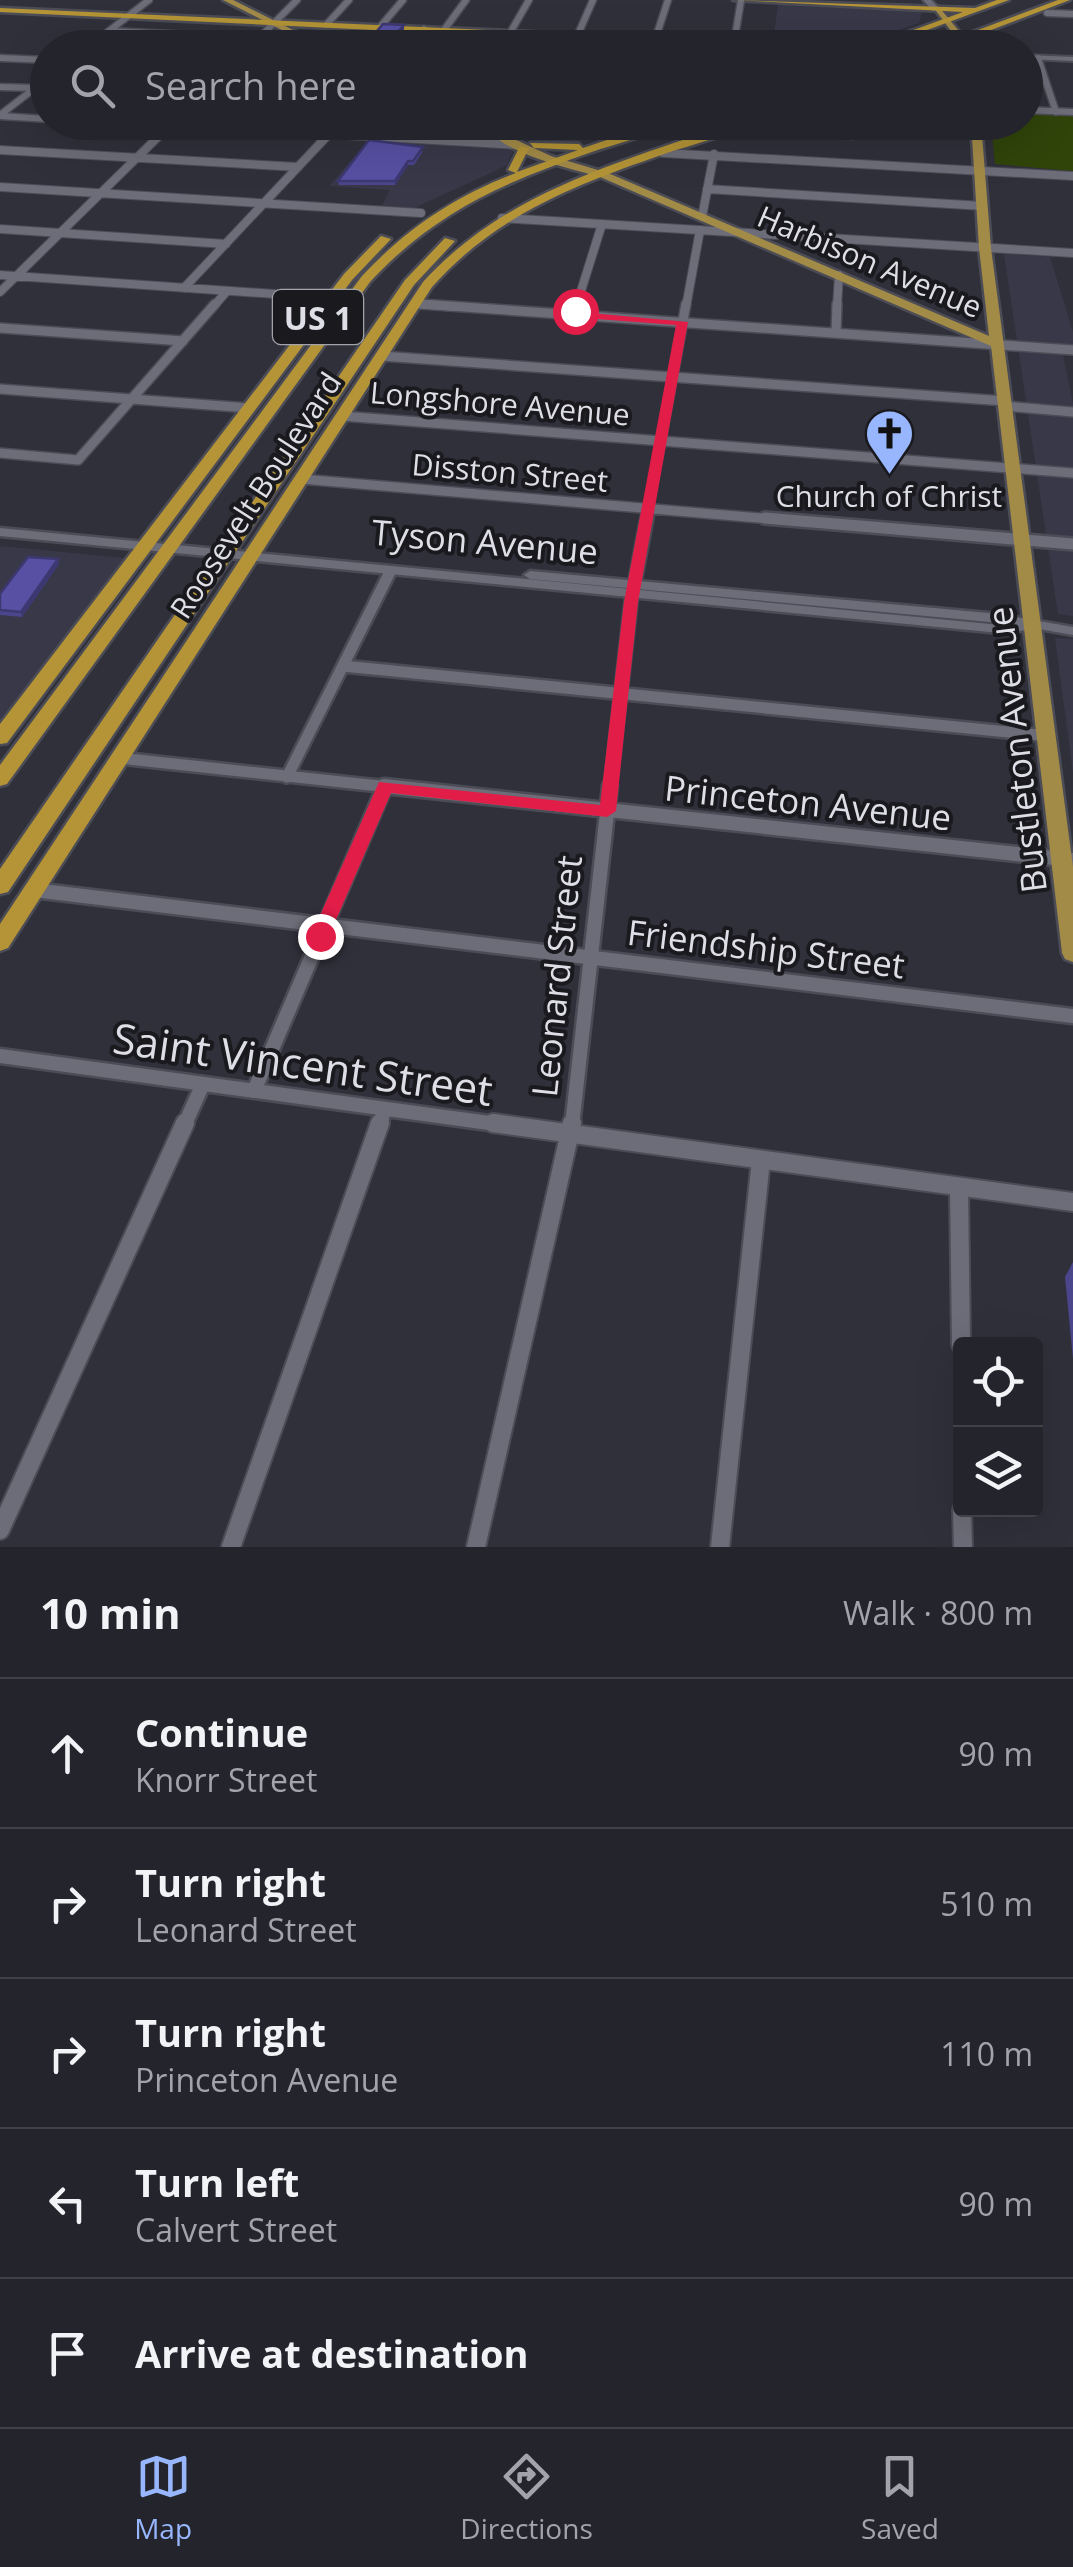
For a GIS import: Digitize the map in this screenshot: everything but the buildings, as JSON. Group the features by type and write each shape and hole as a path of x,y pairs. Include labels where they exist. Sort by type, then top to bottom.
{"highway":[{"path":"740,0 975,10"},
{"path":"932,30 1005,0"},
{"path":"926,30 1022,0"},
{"path":"996,30 1066,0"},
{"path":"1001,30 1073,4"},
{"path":"0,10 444,30"},
{"name":"Roosevelt Boulevard","path":"0,779 390,251 420,226 465,200 600,140"},
{"name":"Roosevelt Boulevard","path":"0,738 332,298 374,248 421,213 514,170 613,140"},
{"name":"Roosevelt Boulevard","path":"0,942 414,304 448,259 502,218 596,175 690,140"},
{"name":"Roosevelt Boulevard","path":"0,886 431,257 498,209 694,140"},
{"path":"514,170 525,146 579,147"},
{"path":"120,758 170,638"}],"main road":[{"path":"227,0 290,30"},
{"path":"927,0 955,30"},
{"path":"1043,58 1073,60"},
{"name":"Harbison Avenue","path":"514,140 721,232 839,278"},
{"name":"Bustleton Avenue","path":"977,140 984,248 1068,860 1073,953"},
{"name":"Harbison Avenue","path":"596,175 701,223 740,233 961,334 997,344"}],"street":[{"path":"110,30 149,0"},
{"path":"266,30 297,0"},
{"path":"326,25 349,0"},
{"path":"380,27 402,0"},
{"path":"444,30 466,0"},
{"path":"512,30 529,0"},
{"path":"580,30 593,0"},
{"path":"659,30 668,0"},
{"path":"736,30 740,0"},
{"path":"1047,13 1073,14"},
{"path":"0,58 30,59"},
{"path":"1043,73 1056,112"},
{"path":"0,87 30,88"},
{"path":"0,115 30,92"},
{"path":"1043,111 1073,112"},
{"path":"0,115 30,118"},
{"path":"0,292 155,140"},
{"path":"184,288 323,140"},
{"path":"427,140 525,146"},
{"path":"0,150 298,167"},
{"path":"663,153 1072,178"},
{"name":"Leonard Street","path":"476,1547 571,1135 633,590 714,156"},
{"path":"0,187 421,213"},
{"path":"707,189 983,206"},
{"path":"502,218 602,224 701,223 721,232 1073,253"},
{"path":"574,315 602,224"},
{"path":"0,229 226,244"},
{"path":"0,275 332,298"},
{"path":"836,333 839,278"},
{"path":"0,453 78,460 228,291"},
{"path":"414,304 1073,350"},
{"path":"0,328 184,341"},
{"path":"381,356 1073,412"},
{"path":"0,388 249,408"},
{"name":"Longshore Avenue","path":"342,416 1073,473"},
{"name":"Disston Street","path":"301,479 1073,544"},
{"name":"Tyson Avenue","path":"0,532 633,590 1000,629 1073,630"},
{"name":"Tyson Avenue","path":"252,554 390,572 432,571"},
{"path":"287,777 390,572"},
{"path":"342,666 1048,736"},
{"name":"Princeton Avenue","path":"120,758 1068,860"},
{"path":"254,1091 385,786"},
{"name":"Friendship Street","path":"34,890 1073,1016"},
{"name":"Saint Vincent Street","path":"0,1056 1073,1202"},
{"path":"0,1530 203,1084"},
{"path":"231,1547 385,1109"},
{"path":"720,1547 761,1160"},
{"path":"959,1187 961,1337"},
{"path":"962,1517 963,1547"}],"shaded area":[{"path":"778,4 922,11 919,23 899,30 775,30"},
{"path":"369,140 492,140 513,151 506,166 414,208 382,206 390,190 329,186"},
{"path":"534,140 584,140 572,144"},
{"path":"1004,254 1050,257 1073,332 1073,344 1061,344 1073,404 1073,616 1058,614"},
{"path":"0,546 125,558 0,726"},
{"path":"1055,638 1073,639 1073,773"}],"green space":[{"path":"1043,114 1073,115 1073,171 995,164 993,140 1043,140"}],"place":[{"name":"Church of Christ","path":"889,476"}],"route":[{"path":"320,936 385,786 607,811 631,602 682,322 574,315 575,311"}]}
